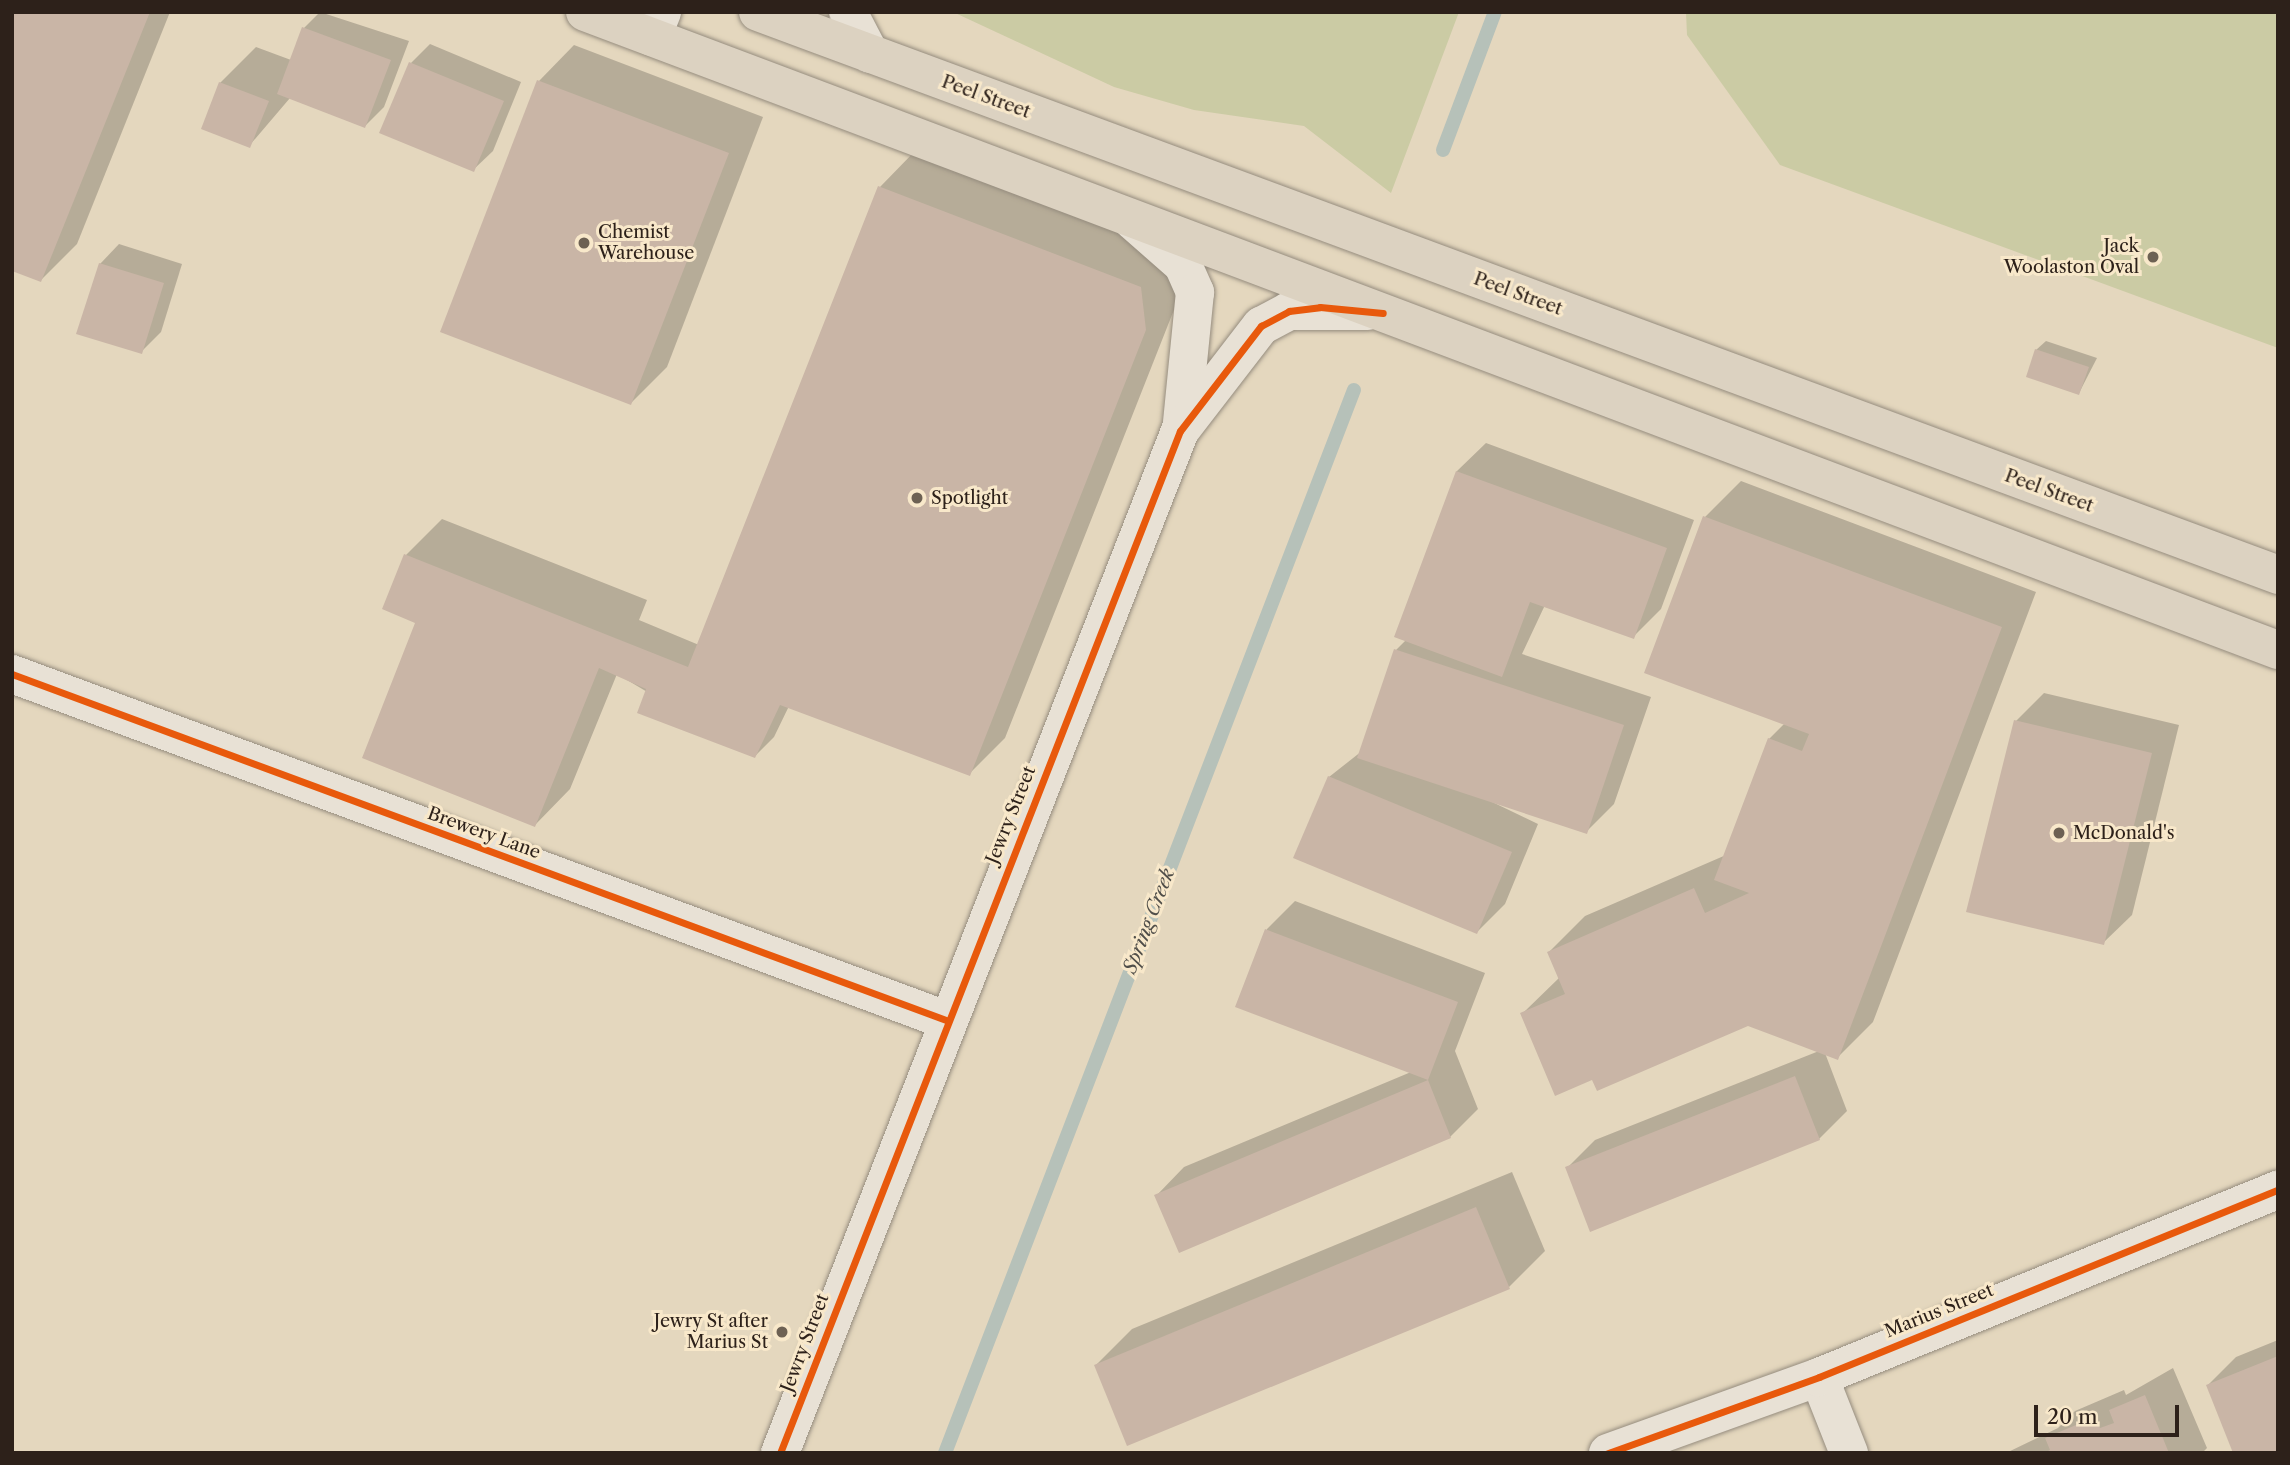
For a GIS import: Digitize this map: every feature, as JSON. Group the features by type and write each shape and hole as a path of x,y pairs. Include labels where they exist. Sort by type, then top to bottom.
{"main road":[{"path":"585,12 657,24 853,109 1383,313 2278,650"},
{"name":"Peel Street","path":"758,12 2278,575"}],"street":[{"path":"848,12 870,54"},
{"path":"1120,211 1183,265 1195,292 1180,430"},
{"name":"Jewry Street","path":"780,1453 946,1020 1180,430 1261,326 1289,311 1320,307 1383,313"},
{"name":"Brewery Lane","path":"12,674 946,1020"},
{"name":"Marius Street","path":"1608,1453 1819,1377 2278,1190"},
{"path":"1819,1377 1849,1453"}],"green space":[{"path":"953,12 1459,12 1391,193 1304,126 1194,110 1114,87"},
{"name":"Jack Woolaston Oval","path":"1686,12 2278,12 2278,348 1780,165 1687,35"}],"building":[{"path":"12,12 150,12 41,282 12,271"},
{"path":"302,27 391,60 365,128 277,94"},
{"path":"409,62 504,101 474,172 379,133"},
{"name":"Chemist Warehouse","path":"537,80 729,153 631,405 440,332"},
{"path":"219,82 269,101 250,148 201,129"},
{"name":"Spotlight","path":"878,186 1141,287 1146,330 970,776 780,705 755,758 637,713 646,689 599,668 535,827 362,758 415,623 382,609 404,554 688,667"},
{"path":"99,263 164,283 142,354 76,334"},
{"path":"2035,349 2089,367 2079,395 2026,377"},
{"path":"1456,471 1667,548 1634,639 1530,602 1502,677 1394,637"},
{"path":"1703,516 2002,627 1838,1060 1748,1026 1597,1091 1592,1080 1555,1096 1520,1013 1565,994 1547,952 1694,888 1705,913 1749,893 1714,880 1768,738 1802,751 1809,734 1644,673"},
{"path":"1394,649 1624,725 1587,834 1357,758"},
{"name":"McDonald's","path":"2014,720 2152,753 2104,945 1966,912"},
{"path":"1328,776 1512,852 1477,934 1293,858"},
{"path":"1265,929 1458,1002 1428,1080 1235,1007"},
{"path":"1795,1076 1820,1140 1590,1232 1565,1167"},
{"path":"1428,1080 1451,1138 1179,1253 1154,1195"},
{"path":"1476,1207 1510,1289 1127,1446 1094,1365"},
{"path":"2278,1356 2278,1453 2233,1453 2206,1385"},
{"path":"2145,1395 2169,1453 2044,1453 2050,1450 2045,1438 2095,1417 2100,1428 2114,1423 2109,1410"}],"waterway":[{"name":"Spring Creek","path":"1443,150 1495,12"},
{"name":"Spring Creek","path":"945,1453 1354,390"}],"cycle path":[{"path":"780,1453 1180,431 1261,326 1289,311 1320,307 1383,313"},
{"path":"12,674 946,1020"},
{"path":"1608,1453 1819,1377 2278,1190"}],"place":[{"name":"Chemist Warehouse","path":"584,243"},
{"name":"Jack Woolaston Oval","path":"2153,257"},
{"name":"Spotlight","path":"917,498"},
{"name":"McDonald's","path":"2059,833"},
{"name":"Jewry St after Marius St","path":"782,1332"}]}
